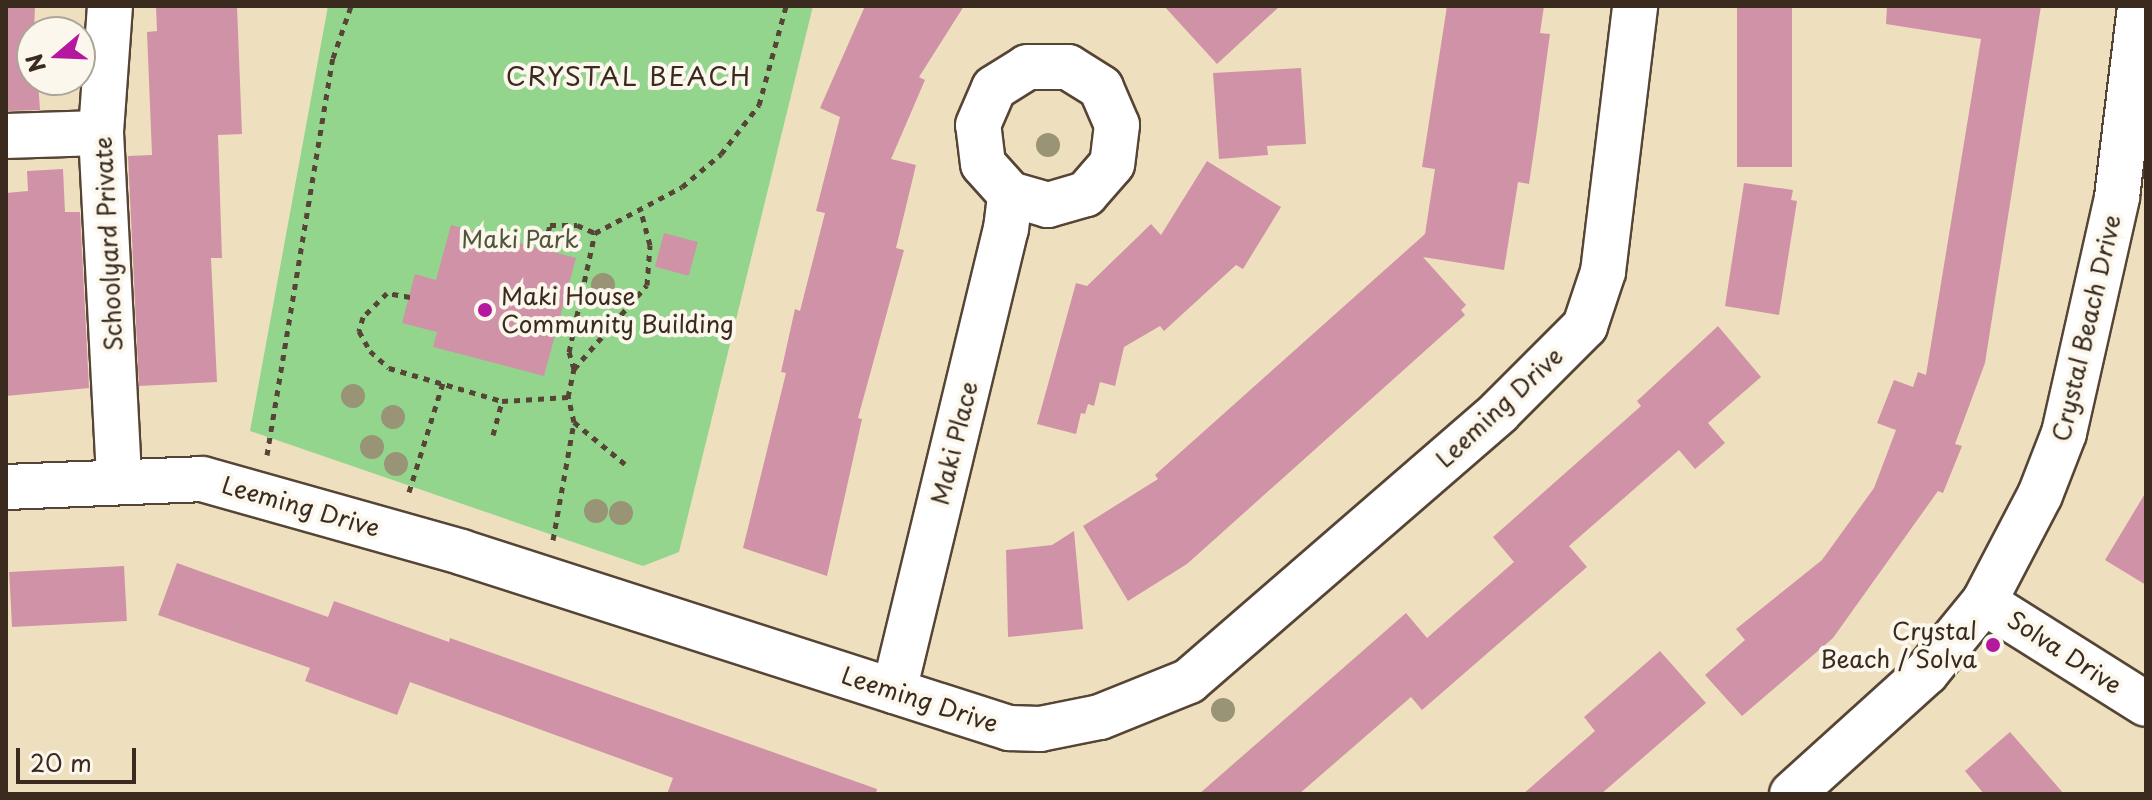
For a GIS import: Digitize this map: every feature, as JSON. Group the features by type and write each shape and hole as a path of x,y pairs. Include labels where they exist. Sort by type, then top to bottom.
{"street":[{"name":"Schoolyard Private","path":"110,6 101,133 119,482"},
{"name":"Leeming Drive","path":"6,487 202,479 261,492 1009,728 1040,729 1100,717 1189,681 1499,412 1585,326 1603,272 1635,6"},
{"name":"Crystal Beach Drive","path":"1792,794 1926,673 1984,602 2040,495 2064,433 2132,200 2140,6"},
{"path":"6,136 101,133"},
{"name":"Maki Place","path":"894,691 1006,229 1010,194"},
{"name":"Solva Drive","path":"1984,602 2146,704"}],"path":[{"path":"261,492 333,58 351,6"},
{"path":"545,244 550,225 577,225 595,233 641,211 721,154 759,105 786,6"},
{"path":"574,369 647,285 650,245 641,211"},
{"path":"553,541 574,422 568,397 574,369 569,352 595,233"},
{"path":"410,297 387,293 370,306 359,331 370,351 389,368 502,401 568,397"},
{"path":"409,492 443,383"},
{"path":"493,435 502,401"},
{"path":"574,422 625,464"}],"green space":[{"name":"Maki Park","path":"328,6 813,6 679,552 643,566 250,431"}],"building":[{"path":"6,6 35,6 35,16 16,16 16,96 39,96 40,110 6,111"},
{"path":"156,6 237,6 242,134 218,135 222,258 211,258 217,382 139,386 128,156 152,155 147,32 157,31"},
{"path":"865,6 964,6 919,77 925,80 891,159 916,165 896,248 904,250 858,418 862,419 827,576 743,548 786,373 781,372 795,309 800,311 825,213 816,211 840,117 820,108"},
{"path":"1164,6 1280,6 1217,64"},
{"path":"1447,6 1544,6 1540,33 1550,34 1529,184 1518,182 1504,270 1423,257 1466,305 1461,310 1465,315 1187,564 1128,601 1083,526 1158,479 1155,475 1425,234 1435,169 1422,167"},
{"path":"1737,6 1792,6 1792,167 1737,167"},
{"path":"1887,6 2041,6 1985,363 1955,444 1962,446 1943,493 1938,491 1833,638 1742,716 1705,675 1745,640 1736,629 1822,560 1874,488 1896,430 1877,423 1894,380 1913,387 1918,372 1926,375 1981,39 1886,24"},
{"path":"1301,68 1306,144 1267,146 1268,155 1219,159 1213,73"},
{"path":"1207,161 1281,207 1243,269 1236,265 1164,331 1160,326 1124,347 1115,386 1100,382 1094,406 1088,404 1085,414 1081,413 1076,434 1037,424 1076,283 1087,286 1151,224 1161,235"},
{"path":"63,169 65,212 80,212 89,388 6,396 6,193 28,191 27,171"},
{"path":"1744,183 1793,190 1791,200 1797,201 1779,315 1725,306"},
{"name":"Maki House Community Building","path":"451,225 576,258 544,376 433,347 437,332 402,323 415,274 436,280"},
{"path":"664,233 698,242 689,276 655,267"},
{"path":"1718,326 1761,377 1708,423 1725,443 1695,469 1679,450 1569,546 1587,567 1422,710 1411,697 1299,794 1199,794 1406,613 1427,638 1514,562 1493,537 1641,406 1637,401"},
{"path":"2146,492 2146,585 2105,560"},
{"path":"1074,531 1083,629 1008,637 1006,550 1052,545"},
{"path":"177,563 328,617 334,601 449,642 450,638 877,789 876,794 667,794 673,778 410,682 397,715 305,681 310,668 158,615"},
{"path":"124,566 127,621 12,627 9,572"},
{"path":"1660,651 1706,703 1601,794 1523,794 1595,731 1584,717"},
{"path":"2010,732 2064,794 1984,794 1965,771"}],"place":[{"name":"Maki House Community Building","path":"485,310"},
{"name":"Crystal Beach / Solva","path":"1993,645"}],"district":[{"name":"CRYSTAL BEACH","path":"629,76"}]}
